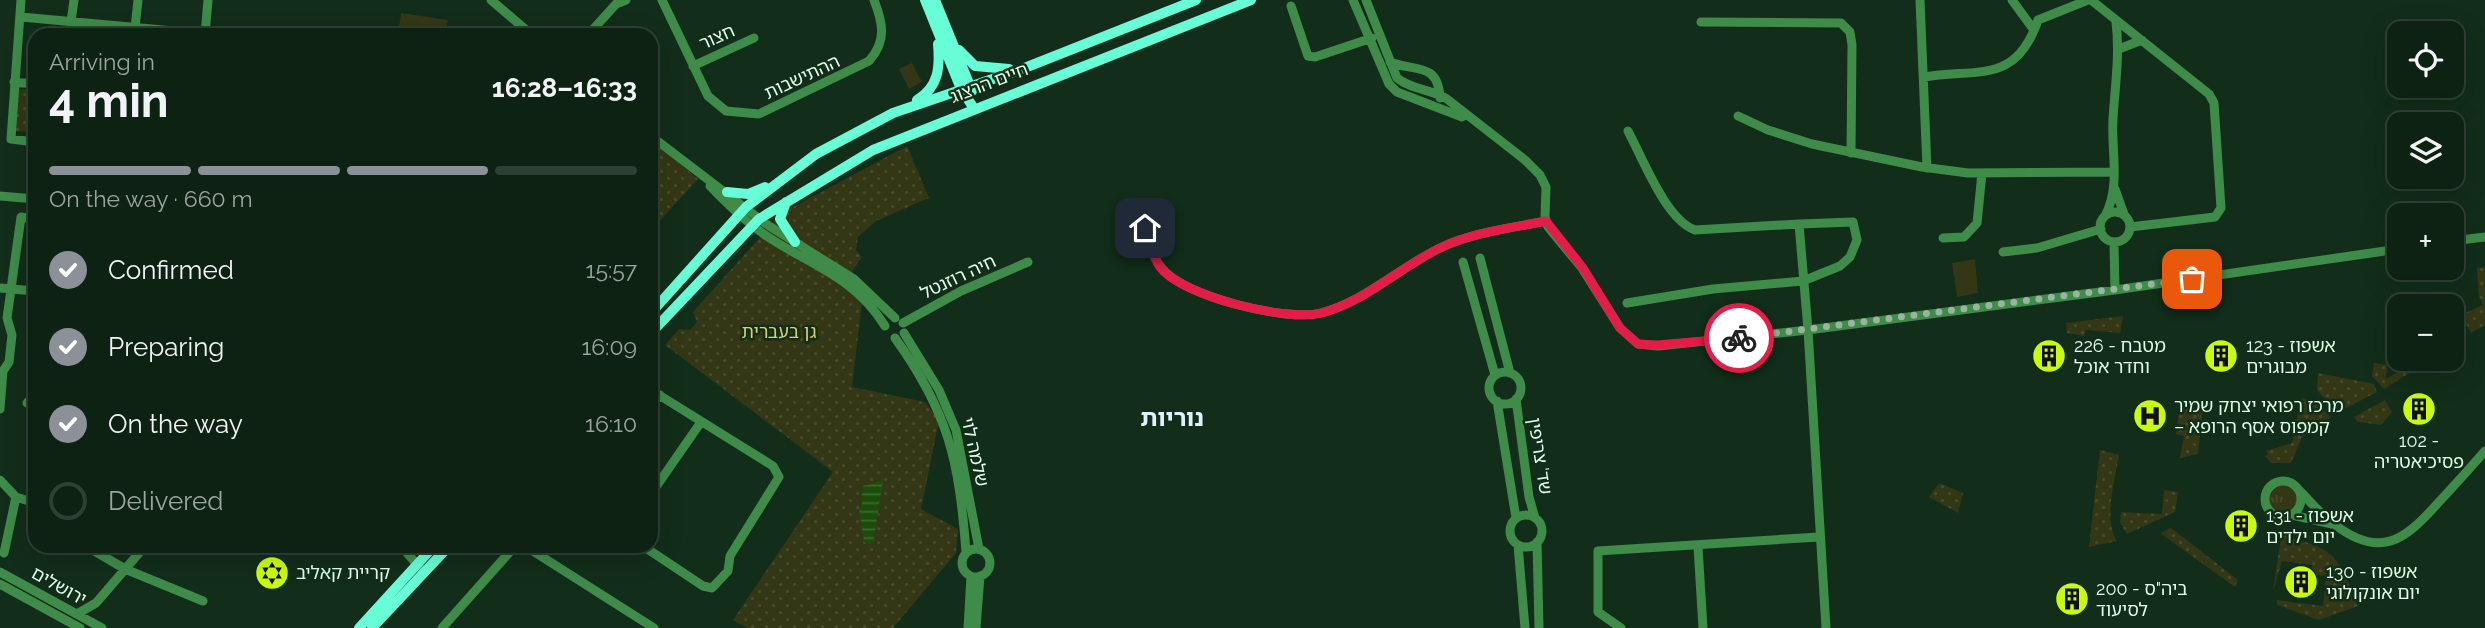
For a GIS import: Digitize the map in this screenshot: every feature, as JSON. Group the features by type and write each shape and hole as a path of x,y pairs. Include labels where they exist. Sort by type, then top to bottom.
{"main road":[{"path":"925,0 973,107"},
{"path":"893,113 921,98 933,87 939,66 942,33 935,0"},
{"name":"חיים הרצוג","path":"658,305 743,211 816,154 893,113 1022,69 1196,0"},
{"name":"חיים הרצוג","path":"658,326 756,222 789,198 873,150 973,107 1251,0"},
{"path":"942,33 964,58 975,66 995,70 1022,69"},
{"path":"727,192 748,194 761,190 795,170"},
{"path":"789,198 783,206 780,219 795,242"},
{"path":"372,628 429,553"},
{"path":"359,628 421,565 439,553"}],"street":[{"path":"21,0 11,139 28,141"},
{"path":"71,22 74,0"},
{"path":"21,17 135,28 138,0"},
{"path":"206,28 208,0"},
{"path":"491,0 524,28"},
{"path":"587,28 615,0"},
{"path":"594,28 604,16 625,0"},
{"name":"ההתישבות","path":"662,0 713,102 726,111 746,115 759,114 869,61 878,51 883,28 874,0"},
{"path":"1353,0 1389,84 1397,92 1436,105 1473,122"},
{"path":"1366,0 1397,78 1406,85 1441,95 1525,160 1540,175 1546,187 1546,221 1583,268 1620,328 1638,344 1658,345 1808,330 2387,251"},
{"path":"1920,0 1927,168"},
{"path":"2012,0 2034,30"},
{"path":"1924,77 1987,73 2009,65 2029,43 2038,20 2089,0 2194,80 2214,103 2221,208 2215,217 2130,227"},
{"path":"1291,6 1308,56 1315,57 1380,36"},
{"path":"1701,22 1841,23 1850,32 1852,45 1852,153"},
{"path":"2114,187 2130,227 2127,236 2114,242 2105,238 2101,229 2114,187 2113,121 2119,49 2116,22"},
{"name":"חצור","path":"693,66 754,38"},
{"path":"2119,49 2141,40"},
{"path":"1390,62 1427,70 1436,81 1441,95 1436,105"},
{"path":"14,82 28,83"},
{"path":"1738,116 1768,130 1852,153 1927,168 1982,173 2114,172"},
{"path":"1627,303 1727,288 1803,281 1840,266 1850,257 1857,240 1853,222 1695,230 1682,226 1628,131"},
{"path":"658,142 756,222 774,241 840,277 862,295 885,326 887,335 899,328"},
{"path":"1943,238 1964,237 1977,223 1982,173"},
{"path":"699,174 727,192 743,211"},
{"path":"0,195 28,197"},
{"path":"2105,216 2114,212 2124,214"},
{"path":"0,409 3,370 9,362 12,335 7,318 21,217 28,218"},
{"path":"1145,228 1161,269 1177,281 1251,309 1304,316 1335,309 1444,246 1476,235 1546,221"},
{"name":"שלמה לוי","path":"756,222 795,242 854,279 899,328 939,390 956,430 979,549"},
{"path":"1799,224 1826,628"},
{"path":"2003,252 2037,248 2101,229"},
{"path":"2464,240 2485,237"},
{"path":"2114,242 2115,290"},
{"path":"1463,262 1495,375 1489,388 1497,401 1507,404 1516,399 1520,384 1510,373 1480,258"},
{"name":"חיה רוזנטל","path":"885,326 899,328 961,291 1028,262"},
{"path":"0,288 28,290"},
{"name":"שלמה לוי","path":"899,328 943,420 959,483 966,552"},
{"path":"1495,375 1510,373"},
{"path":"654,553 703,586 712,588 719,584 728,571 730,556 779,477 773,466 658,395"},
{"name":"שד' צריפין","path":"1516,399 1529,497 1535,518"},
{"path":"0,400 13,401"},
{"name":"שד' צריפין","path":"1497,401 1516,518"},
{"path":"658,484 701,422"},
{"path":"2334,524 2291,483 2279,481 2266,492 2265,503 2270,513 2280,517 2292,515 2334,524 2372,543 2390,542 2408,536 2485,451"},
{"path":"0,481 16,497 28,501"},
{"path":"2292,515 2301,504 2299,490"},
{"path":"4,553 16,497"},
{"path":"1525,628 1517,545 1510,532 1516,518 1526,515 1535,518 1542,532 1537,542 1539,628"},
{"path":"1621,628 1598,612 1598,551 1698,547 1819,537"},
{"path":"1517,545 1528,547 1537,542"},
{"path":"1698,547 1703,628"},
{"path":"979,549 987,554 990,562 988,571 975,576 961,565 966,552 979,549"},
{"path":"98,553 125,569 203,601"},
{"path":"77,614 96,603 139,553"},
{"path":"410,553 421,565"},
{"path":"442,628 509,553"},
{"path":"536,553 647,626"},
{"name":"ירושלים","path":"0,572 102,628"},
{"path":"968,628 975,576"},
{"path":"975,576 976,628"},
{"name":"ירושלים","path":"0,584 67,625 80,628"},
{"path":"0,595 14,592"},
{"path":"96,603 96,620 102,628"}],"green space":[{"path":"401,13 448,20 446,28 399,28"},
{"path":"912,63 922,82 909,89 899,69"},
{"path":"17,89 28,90 28,132 14,131"},
{"path":"658,146 698,179 658,223"},
{"name":"גן בעברית","path":"907,146 929,198 876,221 858,237 856,250 862,257 844,283 862,302 852,387 925,402 939,421 921,509 958,529 956,553 893,628 747,628 733,620 833,472 665,345 679,329 690,330 697,322 693,312 782,213"},
{"path":"1975,259 1978,293 1957,297 1952,263"},
{"path":"2485,267 2485,325 2471,333 2464,320 2464,314 2483,305 2479,296 2477,268"},
{"path":"2123,316 2120,333 2086,330 2084,336 2067,333 2066,323"},
{"path":"2374,363 2387,365 2386,379 2399,371 2412,371 2384,389 2372,376"},
{"path":"2318,373 2374,384 2377,392 2346,408 2326,400 2317,390"},
{"path":"2301,398 2313,400 2331,417 2302,437 2291,463 2271,463 2265,456 2268,454 2266,451 2292,443"},
{"path":"2385,400 2392,412 2381,425 2358,422 2354,417"},
{"path":"2180,405 2203,409 2198,454 2180,458 2184,436 2176,434"},
{"path":"2100,450 2119,455 2110,511 2117,541 2089,547"},
{"path":"2283,482 2295,487 2300,499 2295,511 2283,516 2271,511 2266,499 2271,487"},
{"path":"1939,483 1963,493 1958,513 1929,497"},
{"path":"2164,490 2178,492 2175,512 2127,534 2120,522 2121,512 2162,514"},
{"path":"2171,528 2238,580 2235,587 2160,533"},
{"path":"2290,529 2292,538 2320,548 2336,560 2358,606 2319,620 2277,605 2277,600 2323,606 2326,576 2311,574 2312,565 2282,561 2273,591 2282,531"}],"shaded area":[{"path":"883,480 873,544 864,542 859,509 862,505 862,487"}],"way so far":[{"path":"1739,338 2192,279"}],"place":[{"name":"226 - מטבח וחדר אוכל","path":"2049,356"},
{"name":"123 - אשפוז מבוגרים","path":"2221,356"},
{"name":"102 - פסיכיאטריה","path":"2419,409"},
{"name":"מרכז רפואי יצחק שמיר – קמפוס אסף הרופא","path":"2150,416"},
{"name":"131 - אשפוז יום ילדים","path":"2241,526"},
{"name":"קריית קאליב","path":"272,573"},
{"name":"130 - אשפוז יום אונקולוגי","path":"2301,582"},
{"name":"200 - ביה\"ס לסיעוד","path":"2072,599"}],"district":[{"name":"נוריות","path":"1172,418"}],"route":[{"path":"1145,228 1161,269 1177,281 1251,309 1304,316 1335,309 1444,246 1476,235 1546,221 1548,227 1583,268 1620,328 1638,344 1658,345 1739,338"}]}
